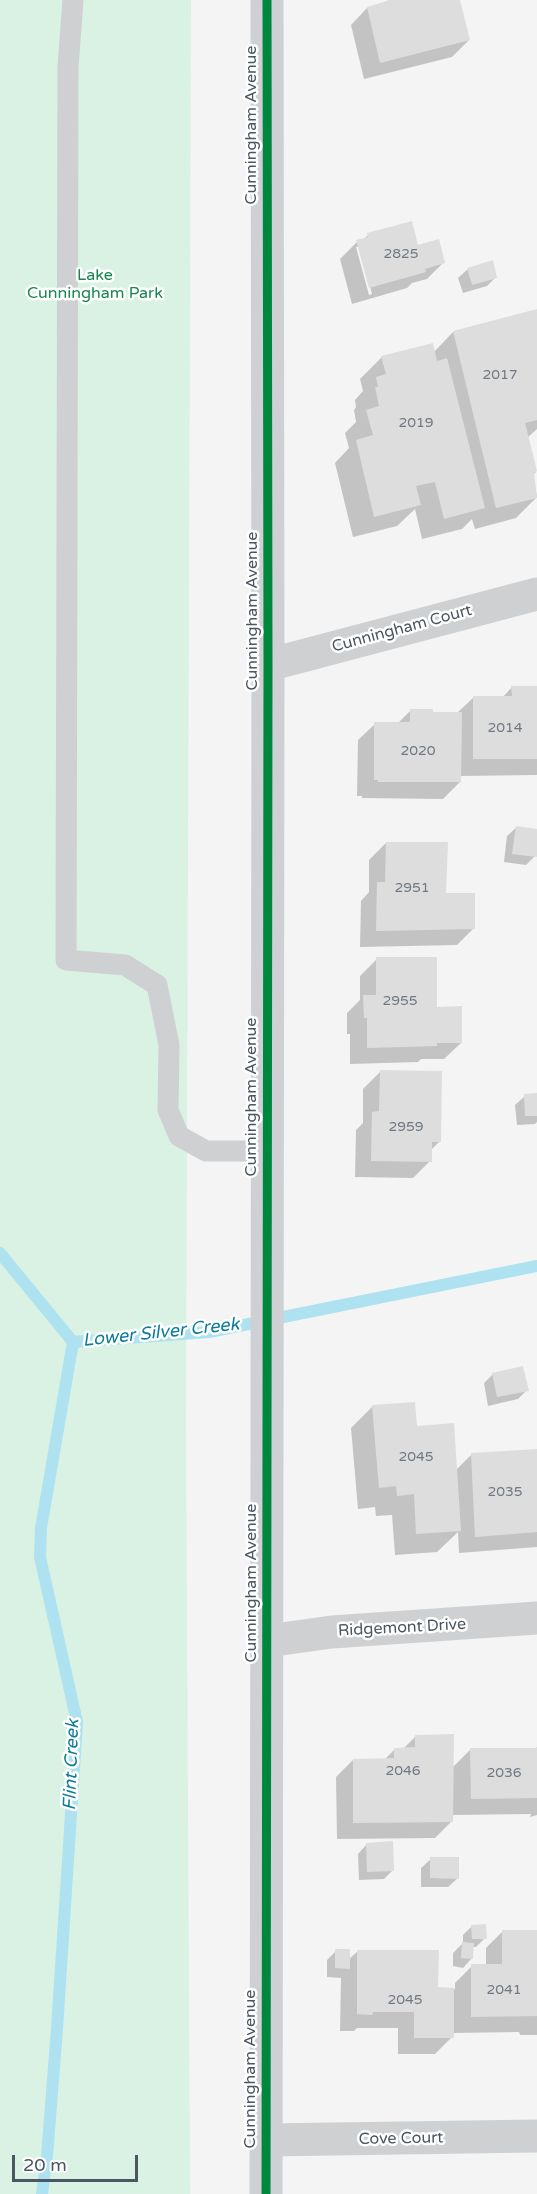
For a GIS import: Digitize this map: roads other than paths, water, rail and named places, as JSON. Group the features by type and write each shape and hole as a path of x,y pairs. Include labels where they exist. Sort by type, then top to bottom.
{"street":[{"name":"Cunningham Avenue","path":"266,2194 267,0"},
{"name":"Cunningham Court","path":"268,664 537,594"},
{"name":"Ridgemont Drive","path":"267,1641 332,1632 537,1618"},
{"name":"Cove Court","path":"266,2140 537,2136"}],"lane":[{"path":"73,0 68,67 66,960 125,965 157,985 169,1045 168,1110 178,1136 206,1151 267,1151"}],"waterway":[{"name":"Lower Silver Creek","path":"0,1253 73,1342 209,1332 537,1266"},
{"name":"Flint Creek","path":"42,2194 57,2029 77,1722 40,1557 41,1528 73,1342"}],"park label":[{"name":"Lake Cunningham Park","path":"95,285"}]}
